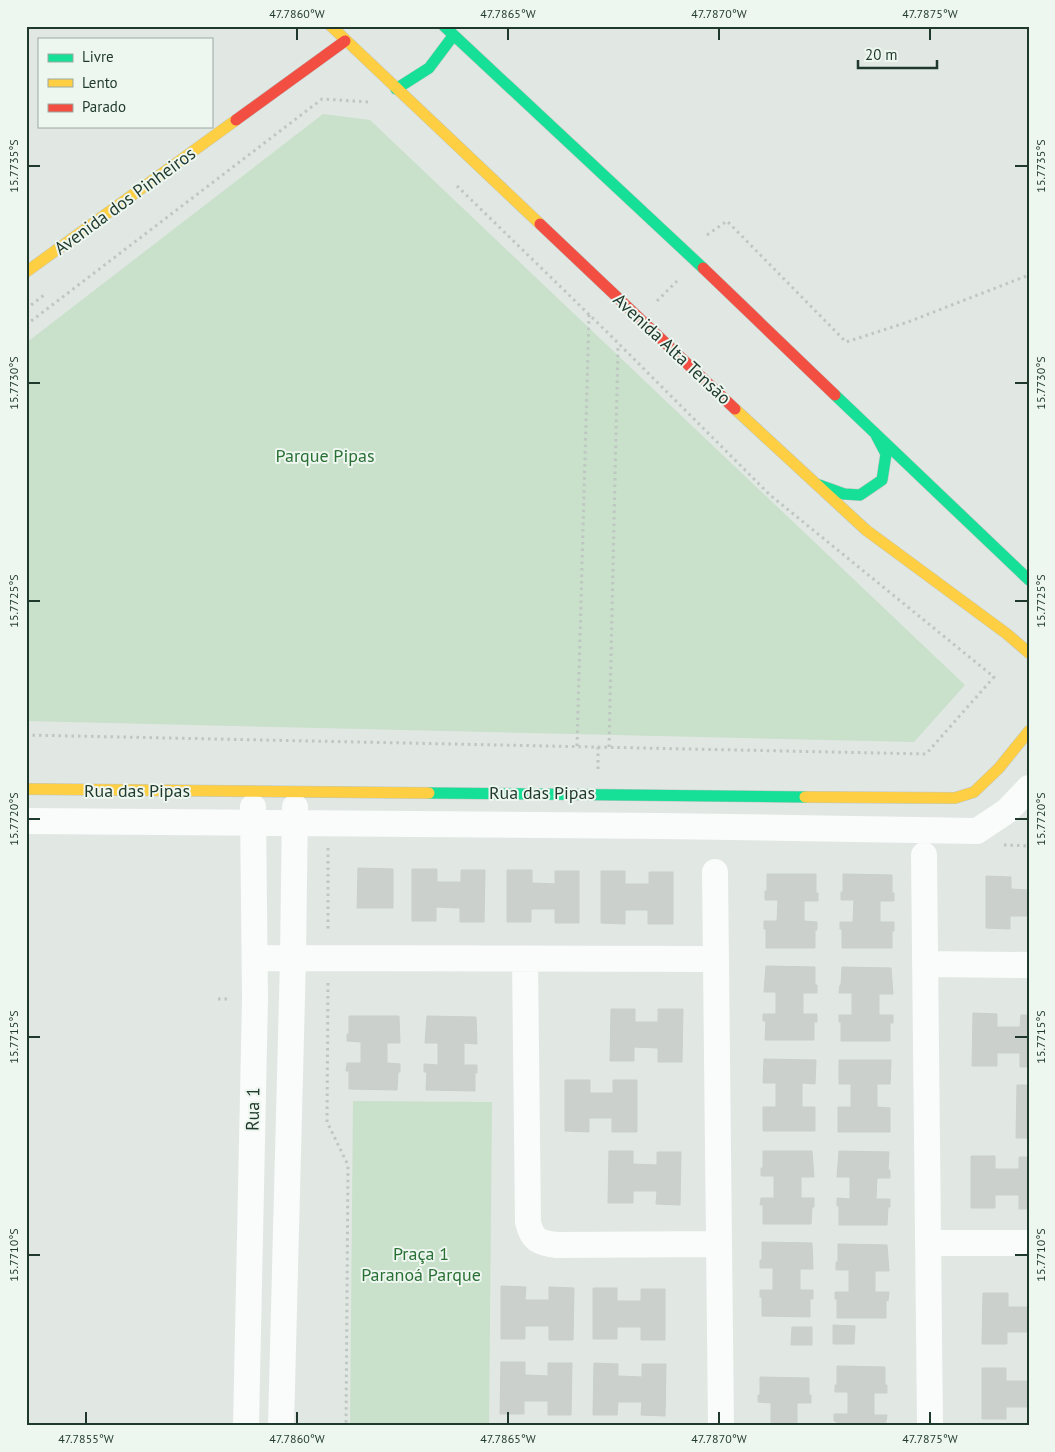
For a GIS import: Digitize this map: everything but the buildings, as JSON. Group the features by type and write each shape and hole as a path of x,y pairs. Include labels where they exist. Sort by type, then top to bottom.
{"street":[{"name":"Avenida Alta Tensão","path":"331,26 866,530 1007,634 1029,653"},
{"path":"444,26 874,430 1029,580"},
{"path":"396,89 429,68 453,36"},
{"name":"Avenida dos Pinheiros","path":"26,272 345,41"},
{"path":"815,484 844,494 860,495 882,480 886,454 874,430"},
{"name":"Rua das Pipas","path":"26,789 955,798 974,792 999,768 1029,731"},
{"name":"Rua das Pipas","path":"26,821 664,826 977,831 1007,811 1029,788"},
{"name":"Rua 1","path":"246,1426 255,999 253,792"},
{"name":"Rua 1","path":"281,1426 294,958 295,792"},
{"path":"924,855 930,1426"},
{"path":"715,872 721,1426"},
{"path":"255,958 716,959"},
{"path":"526,959 528,1222 530,1232 535,1239 544,1244 557,1245 719,1244"},
{"path":"925,964 1029,965"},
{"path":"928,1243 1029,1243"}],"path":[{"path":"26,325 322,98 369,101 376,108"},
{"path":"26,735 926,754 994,678 770,495 618,343 454,184"},
{"path":"684,251 727,221 846,342 908,322 1029,275"},
{"path":"639,318 696,262"},
{"path":"26,309 50,290"},
{"path":"576,746 589,315"},
{"path":"610,747 618,343"}],"green space":[{"name":"Parque Pipas","path":"323,114 370,120 965,685 914,742 26,721 26,343"},
{"name":"Praça 1 Paranoá Parque","path":"353,1101 492,1102 489,1426 350,1426"}],"traffic: fast":[{"path":"444,26 703,268"},
{"path":"396,89 429,68 453,36"},
{"path":"835,395 1029,580"},
{"path":"819,485 844,494 860,495 882,480 886,454 875,433"},
{"path":"429,793 805,797"}],"traffic: slow":[{"path":"331,26 540,224"},
{"path":"26,272 236,120"},
{"path":"735,409 866,530 1007,634 1029,653"},
{"path":"805,797 955,798 974,792 999,768 1029,731"},
{"path":"26,789 429,793"}],"traffic: jam":[{"path":"236,120 345,41"},
{"path":"540,224 735,409"},
{"path":"703,268 835,395"}]}
